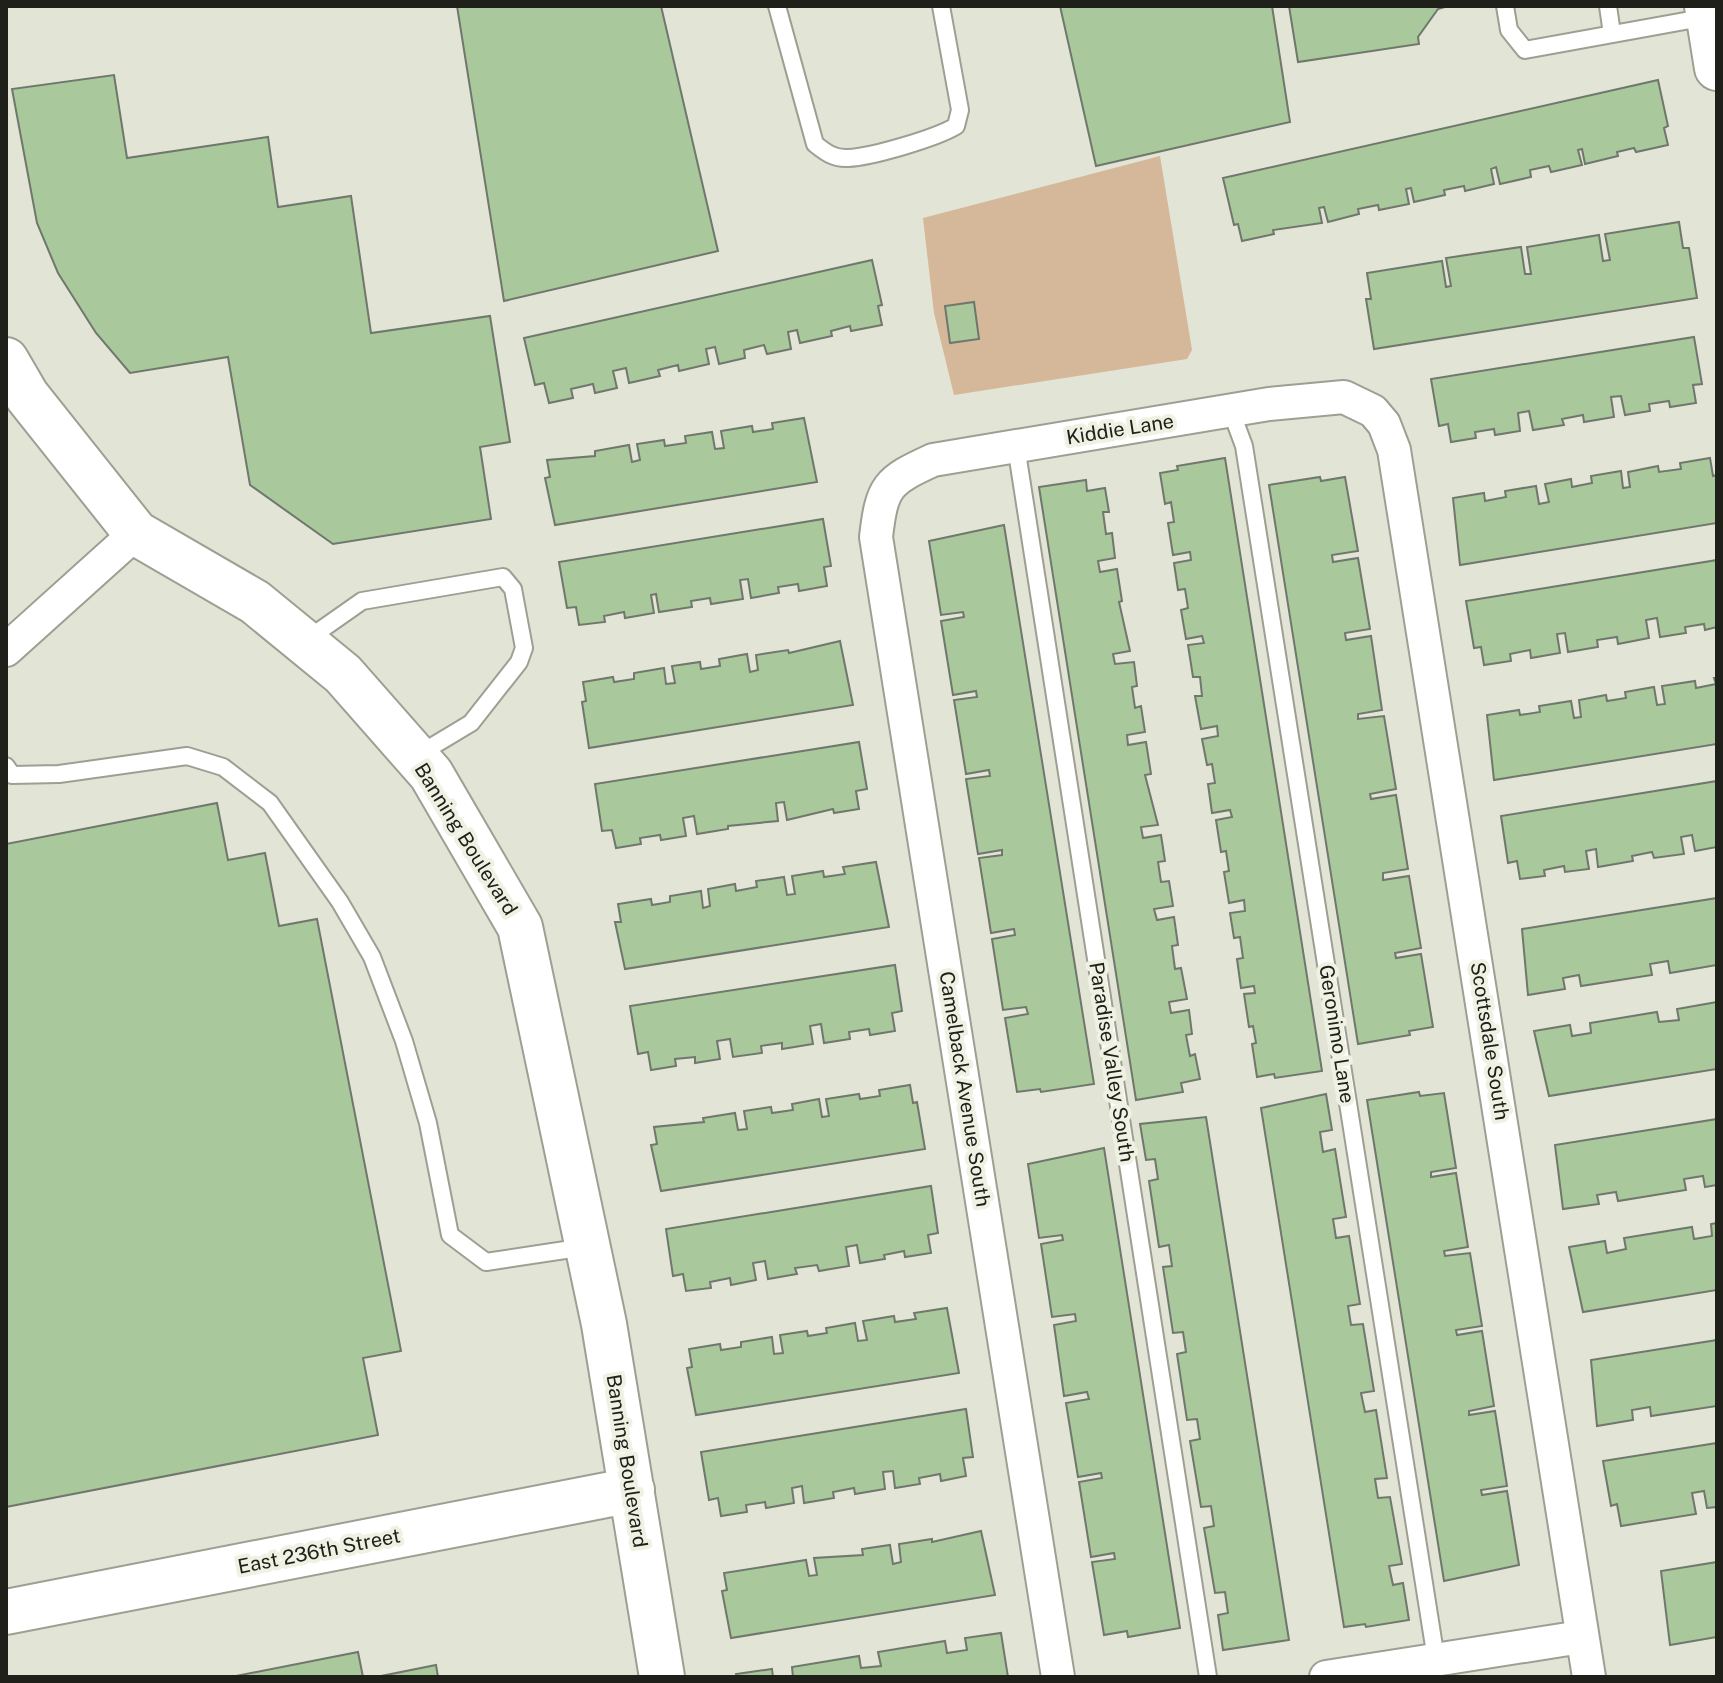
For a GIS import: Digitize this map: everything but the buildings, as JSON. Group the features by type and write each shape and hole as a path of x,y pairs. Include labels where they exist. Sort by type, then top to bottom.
{"street":[{"path":"1708,12 1717,68"},
{"name":"Banning Boulevard","path":"6,360 27,396 136,533 255,602 343,674 431,774 520,927 588,1246 662,1677"},
{"name":"Kiddie Lane","path":"881,500 898,476 933,460 1231,411 1344,397 1373,411"},
{"name":"Scottsdale South","path":"1373,411 1384,424 1394,450 1589,1677"},
{"name":"Camelback Avenue South","path":"881,500 879,552 1058,1677"},
{"path":"6,650 136,533"},
{"name":"East 236th Street","path":"6,1612 632,1490"},
{"path":"1326,1677 1581,1637"}],"lane":[{"path":"777,6 815,144 829,155 848,158 940,135 956,126 960,110 941,6"},
{"path":"1505,6 1509,30 1525,50 1708,12"},
{"path":"1608,6 1612,34"},
{"name":"Geronimo Lane","path":"1231,411 1244,446 1436,1659"},
{"name":"Paradise Valley South","path":"1016,446 1208,1677"},
{"path":"304,642 362,601 503,577 513,589 519,619 524,648 519,662 471,723 416,757"},
{"path":"6,766 12,775 59,774 187,756 223,767 270,803 340,902 372,957 404,1041 428,1123 450,1235 486,1262 588,1246"}],"shaded area":[{"path":"1160,156 1192,350 1187,359 954,395 934,313 923,218"}]}
